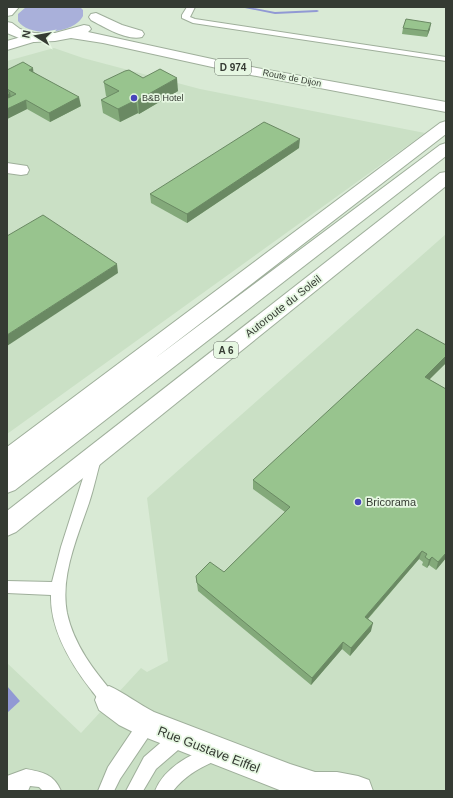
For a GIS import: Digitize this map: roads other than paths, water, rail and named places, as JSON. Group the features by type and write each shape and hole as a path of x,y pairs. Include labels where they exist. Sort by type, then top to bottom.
{"main road":[{"path":"7,12 12,7"},
{"path":"7,27 18,34 35,37 59,37 83,30 91,24 96,10"},
{"name":"Route de Dijon","path":"96,10 117,28 194,49 397,93"},
{"name":"Route de Dijon","path":"71,34 103,39 229,66 397,93"},
{"path":"7,46 35,37"},
{"name":"D 974","path":"397,93 446,97"},
{"name":"D 974","path":"397,93 446,107"},
{"path":"7,460 446,126"},
{"name":"A 6","path":"7,483 446,148"},
{"name":"Autoroute du Soleil","path":"7,525 446,177"},
{"name":"Rue Gustave Eiffel","path":"109,700 129,715 147,724 179,738 290,780 318,789 336,787 358,791"}],"lane":[{"path":"191,7 186,15 186,18 193,21 446,59"},
{"path":"96,453 71,535 59,589 60,612 69,642 84,670 109,700"},
{"path":"7,587 59,589"},
{"path":"106,791 114,773 147,724"},
{"path":"134,791 150,763 163,750 179,738"},
{"path":"163,791 175,775 196,762 217,752"},
{"path":"7,786 13,780 23,784 46,788"}],"waterway":[{"path":"242,7 275,13 317,11"}],"place":[{"name":"B&B Hotel","path":"134,98"},
{"name":"Bricorama","path":"358,502"}]}
